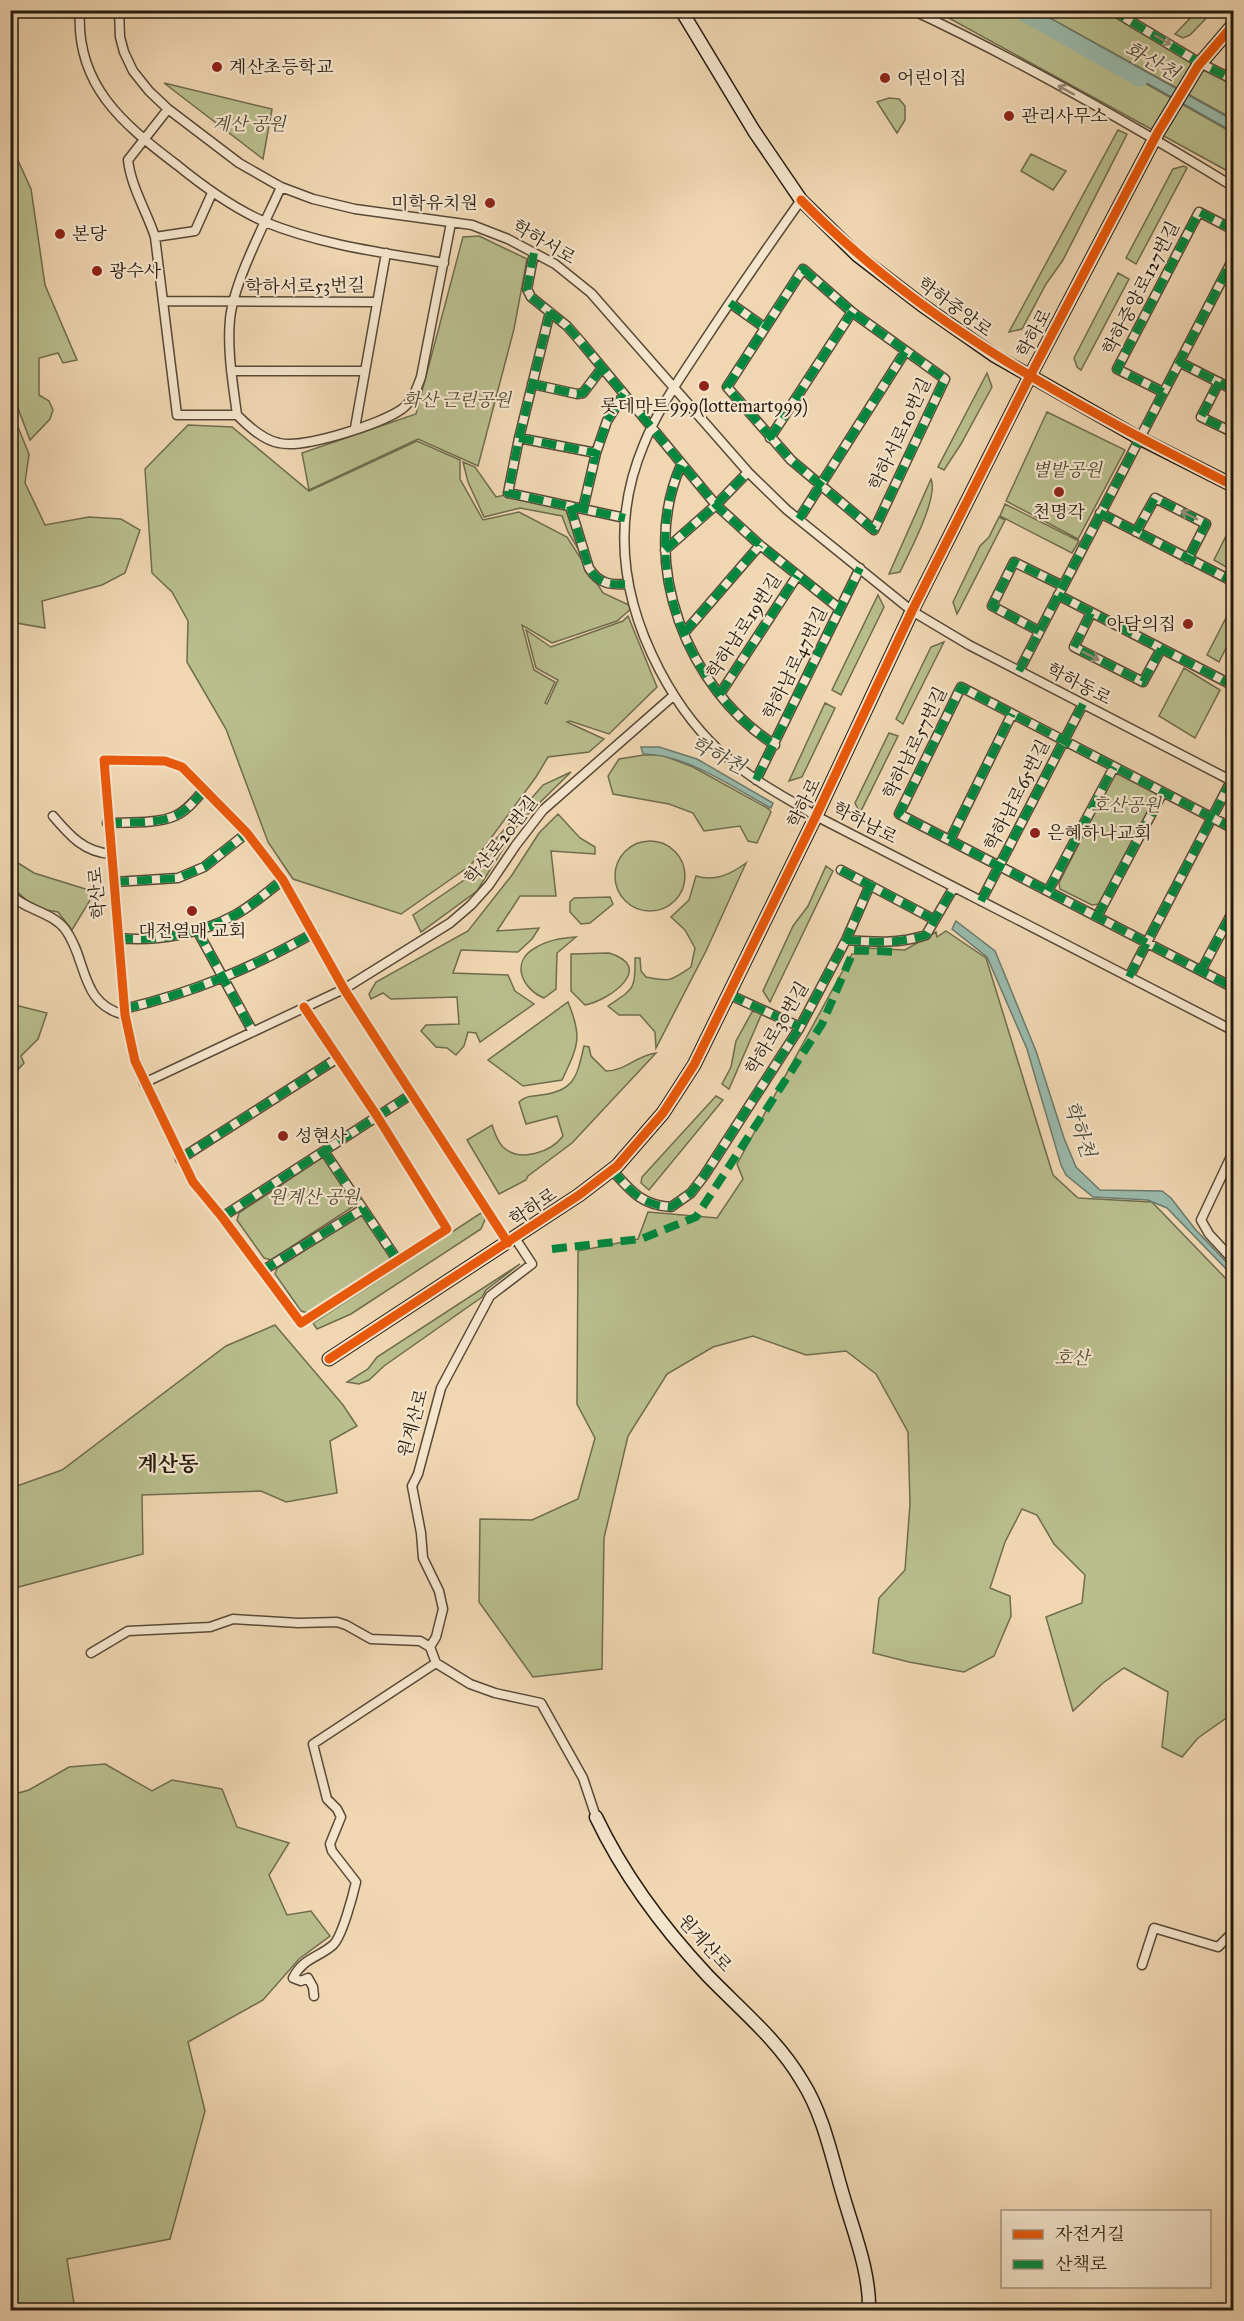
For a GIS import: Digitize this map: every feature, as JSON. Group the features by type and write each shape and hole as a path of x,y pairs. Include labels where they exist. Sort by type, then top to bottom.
{"street":[{"path":"80,10 84,57 92,78 117,116 212,193 265,222"},
{"name":"학하서로","path":"119,10 120,37 133,71 149,91 168,108 239,164 281,187 313,199 355,209 472,225 508,239 555,264 591,292 748,472 799,519 912,611"},
{"name":"학하중앙로","path":"681,10 754,131 801,200 857,255 986,350 1139,438 1233,486"},
{"path":"912,10 1156,135 1233,187"},
{"path":"1112,10 1199,64 1233,80"},
{"path":"1199,64 1233,24"},
{"name":"학하로","path":"329,1359 579,1195 612,1170 663,1113 694,1065 730,994 912,611 1030,376 1156,135 1199,64"},
{"path":"168,108 128,160 154,237 177,415 237,415 260,434 278,443 312,442 371,423 403,408 416,391 421,377 451,223"},
{"name":"학하서로53번길","path":"237,415 231,371 230,320 233,303 281,187"},
{"path":"154,237 195,231 212,193"},
{"name":"학하남로","path":"801,200 675,386 651,429 634,471 625,518 624,566 627,585 648,649 688,719 728,759 756,780 816,816 1233,1030"},
{"name":"학하중앙로127번길","path":"1163,392 1117,369 1199,212 1233,230"},
{"name":"학하서로53번길","path":"265,222 340,244 444,263"},
{"name":"학하서로53번길","path":"355,428 386,253"},
{"name":"학하남로19번길","path":"534,253 527,289 531,297 567,326 716,505 760,545 840,609"},
{"path":"1019,671 1233,257"},
{"path":"820,486 770,438 727,387 765,327 803,269 852,312 905,352"},
{"name":"학하서로53번길","path":"164,301 377,302"},
{"path":"730,303 765,327"},
{"path":"550,312 508,493 625,518"},
{"path":"770,438 852,312"},
{"name":"학하서로10번길","path":"799,519 905,352 945,379 874,530 820,486"},
{"path":"1179,362 1233,390"},
{"path":"532,384 577,394 583,393 602,368"},
{"path":"231,371 365,371"},
{"path":"1219,382 1202,417 1233,433"},
{"path":"583,509 596,453 607,422 624,394"},
{"path":"519,438 596,453"},
{"name":"학하남로47번길","path":"681,465 671,495 665,550 670,591 684,633 700,666 720,694 757,734 775,745 860,568"},
{"path":"665,550 716,505 748,472"},
{"path":"1136,532 1155,498 1206,524 1188,559"},
{"path":"570,506 593,575 605,583 627,585"},
{"path":"1100,513 1233,582"},
{"name":"학하남로19번길","path":"684,633 760,545"},
{"path":"1039,631 992,606 1014,562 1062,586"},
{"name":"학하남로19번길","path":"720,694 797,576"},
{"path":"1058,595 1233,686"},
{"name":"학하동로","path":"912,611 969,645 1232,782"},
{"path":"1091,613 1074,647 1143,682 1161,649"},
{"name":"학하남로65번길","path":"961,687 1233,829"},
{"name":"학하남로57번길","path":"899,814 961,687"},
{"name":"학산로20번길","path":"344,989 450,923 471,905 489,885 543,810 673,696"},
{"name":"학하남로65번길","path":"981,901 1083,704"},
{"path":"950,840 1012,714"},
{"path":"1233,724 1231,730 1233,732"},
{"path":"756,780 775,745"},
{"name":"학산로","path":"377,1116 447,1230 301,1323 193,1182 135,1061 124,1012 107,823 104,760 165,761 182,767 247,833 283,880 344,989 412,1094 512,1240"},
{"path":"1048,891 1114,767"},
{"path":"1129,977 1232,782"},
{"path":"107,823 146,821 176,816 193,804 204,790"},
{"path":"1097,917 1163,792"},
{"name":"학하남로65번길","path":"899,814 1233,988"},
{"name":"학산로","path":"53,816 79,844 92,851 111,854"},
{"name":"학산로","path":"114,882 178,878 204,867 247,833"},
{"path":"841,870 935,921"},
{"name":"학산로","path":"118,939 132,940 198,932 236,915 283,880"},
{"name":"학하로30번길","path":"612,1170 634,1194 649,1204 671,1207 691,1193 800,1027 846,940 870,885"},
{"path":"846,940 881,942 926,935 954,887"},
{"name":"학산로","path":"10,894 21,904 64,927 75,946 84,977 94,994 104,1007 124,1012"},
{"path":"1201,971 1233,909"},
{"path":"198,932 253,1032"},
{"path":"124,1012 224,978 263,962 314,933"},
{"path":"144,1083 344,989"},
{"path":"730,994 800,1027"},
{"path":"304,1007 377,1116"},
{"path":"180,1159 338,1058"},
{"path":"222,1217 412,1094"},
{"path":"1233,1150 1201,1220 1209,1234 1233,1261"},
{"path":"324,1151 398,1261"},
{"path":"262,1271 363,1209"},
{"path":"230,1245 239,1240"},
{"name":"원계산로","path":"430,1647 436,1637 443,1609 439,1591 423,1558 412,1486 418,1474 441,1388 490,1296 532,1264 512,1240"},
{"path":"91,1653 128,1631 210,1627 233,1618 298,1623 337,1622 371,1639 420,1641 430,1647 436,1663 313,1744 327,1799 341,1817 330,1844 332,1851 356,1882 353,1897 335,1944 312,1956 298,1969 293,1978 301,1981 308,1978 313,1987 314,1996"},
{"name":"원계산로","path":"436,1663 470,1684 495,1693 541,1703 583,1778 596,1817 611,1850 670,1932 708,1976 757,2023 803,2081 821,2123 849,2217 868,2284 869,2310"},
{"path":"1142,1965 1154,1928 1218,1947 1233,1931"}],"green space":[{"path":"936,11 1010,11 1069,40 1233,133 1233,171 1231,171 1233,174"},
{"path":"1037,11 1103,11 1117,18 1233,85 1233,119"},
{"path":"1197,11 1213,11 1190,35 1183,38 1175,34"},
{"name":"계산 공원","path":"164,83 272,109 263,159"},
{"path":"889,98 899,99 905,106 905,120 897,133 877,102"},
{"path":"1118,130 1127,134 1063,260 1046,284 1022,329 1009,332"},
{"path":"10,143 31,189 45,285 77,360 63,363 58,353 39,358 39,395 49,401 53,410 50,419 30,440 11,390"},
{"path":"1031,154 1066,171 1053,190 1021,171"},
{"path":"1184,166 1187,168 1136,264 1126,258 1173,169"},
{"name":"화산 근린공원","path":"479,236 527,259 514,329 478,466 418,439 309,490 302,453 416,414 463,237"},
{"path":"1118,273 1129,279 1081,370 1077,367 1074,358"},
{"path":"987,373 992,387 944,470 938,467"},
{"path":"11,410 29,454 25,483 45,525 89,517 121,519 140,530 125,573 102,585 42,601 45,628 11,622"},
{"name":"별밭공원","path":"1047,412 1125,450 1078,539 1006,501"},
{"path":"188,425 232,427 309,491 417,441 460,460 460,479 483,520 519,512 567,537 603,593 633,607 617,621 552,643 522,625 534,670 555,682 545,703 547,704 558,680 536,668 526,630 551,647 623,621 628,616 657,687 609,734 567,722 604,739 589,752 548,757 536,777 471,865 401,914 293,879 268,842 226,729 187,662 188,621 172,592 152,573 145,469"},
{"path":"463,462 475,467 496,497 505,495 566,510 583,557 568,532 562,516 520,508 484,517 468,482"},
{"path":"931,479 931,498 916,539 900,572 889,574"},
{"path":"1005,504 1079,541 1072,553 1000,516"},
{"path":"999,517 1005,520 957,614 953,602 980,546 989,537"},
{"path":"1233,522 1233,571 1214,560"},
{"path":"878,595 884,607 841,695 832,690"},
{"path":"1233,604 1233,634 1219,662 1207,655"},
{"path":"944,642 903,724 896,719 931,647"},
{"path":"1184,668 1220,690 1195,738 1159,716"},
{"path":"825,703 835,708 802,777 789,781"},
{"path":"889,733 898,736 860,813 855,803"},
{"path":"662,755 693,767 769,809 771,812 757,843 748,841 740,826 704,831 693,813 669,804 613,794 608,776 619,759"},
{"path":"571,772 519,823 477,891 421,932 413,915 470,876 489,847 543,785"},
{"name":"호산공원","path":"1123,772 1155,789 1157,795 1099,904 1092,905 1060,889 1059,883 1114,775"},
{"path":"558,814 580,838 595,847 595,854 551,851 556,896 520,896 497,931 539,928 532,939 518,952 461,950 453,973 508,975 515,991 534,1004 480,1042 476,1033 468,1032 464,1046 456,1055 447,1048 436,1047 421,1031 426,1025 459,1024 457,997 391,999 383,993 371,999 369,994 376,982 468,931 512,875 539,833"},
{"path":"657,841 670,847 679,856 683,862 685,876 683,890 675,901 664,909 643,911 625,901 617,890 615,869 625,851 636,843"},
{"path":"10,858 34,873 95,892 72,930 58,912 35,908 11,886"},
{"path":"746,863 706,951 656,1048 655,1032 640,1015 619,1015 608,1006 631,988 635,977 635,958 640,958 641,971 646,977 654,979 670,979 691,967 695,948 685,930 671,917 689,900 696,876 710,878 722,876"},
{"path":"826,866 833,871 770,1002 763,991 793,926 808,906"},
{"path":"610,897 613,904 590,923 581,924 570,912 570,902 574,898"},
{"name":"호산","path":"946,931 986,958 1053,1175 1078,1198 1152,1202 1233,1286 1233,1720 1228,1717 1198,1738 1182,1757 1162,1747 1168,1692 1124,1668 1103,1683 1073,1711 1046,1617 1082,1603 1085,1575 1054,1544 1037,1515 1022,1509 1005,1542 990,1588 1010,1596 1011,1616 994,1656 964,1672 873,1653 879,1598 905,1570 910,1504 908,1432 876,1374 846,1351 806,1355 753,1336 713,1347 667,1374 628,1436 604,1538 602,1669 533,1677 479,1602 480,1519 532,1520 578,1499 595,1438 577,1404 578,1251 638,1239 648,1212 717,1218 743,1179 737,1164 852,954 866,954 865,948 905,950 936,932 937,937"},
{"path":"576,937 557,953 556,989 544,998 536,994 522,975 521,968 527,954 550,941"},
{"path":"609,953 622,959 629,966 629,974 616,990 606,997 585,1005 571,991 571,954"},
{"path":"568,1002 576,1025 577,1042 562,1080 523,1086 488,1060"},
{"path":"11,1004 47,1013 38,1039 21,1056 24,1063 11,1077"},
{"path":"752,1012 762,1013 729,1089 722,1084 731,1067 736,1041"},
{"path":"584,1046 589,1047 591,1056 606,1071 620,1068 656,1053 572,1143 528,1176 526,1180 499,1194 467,1140 492,1125 501,1145 510,1152 526,1155 543,1151 558,1142 563,1136 557,1116 526,1124 519,1102 527,1097 552,1093 568,1086 576,1074"},
{"path":"716,1096 723,1100 649,1190 641,1183 642,1177"},
{"name":"원계산 공원","path":"323,1157 355,1200 354,1206 271,1260 264,1258 237,1220 239,1213"},
{"path":"481,1213 486,1217 481,1229 351,1314 317,1329 313,1323"},
{"path":"360,1215 364,1216 390,1255 389,1262 308,1313 301,1311 275,1274 277,1268"},
{"path":"520,1264 486,1290 482,1297 384,1366 369,1380 359,1384 347,1382 368,1369 377,1357"},
{"path":"275,1325 343,1405 357,1426 330,1441 337,1493 286,1502 261,1491 142,1495 143,1554 11,1589 11,1488 62,1470 226,1346"},
{"path":"105,1764 152,1791 172,1780 222,1789 237,1827 289,1843 269,1875 287,1915 311,1911 330,1936 299,1959 263,2000 188,2042 205,2111 170,2239 67,2259 75,2310 11,2310 11,1795 29,1790 69,1767"}],"shaded area":[{"path":"1012,11 1037,11 1233,120 1233,132 1069,39"},
{"path":"641,747 659,747 697,759 773,803 771,808 693,766 660,756 643,754"},
{"path":"956,921 995,951 1036,1051 1064,1138 1076,1167 1100,1190 1162,1191 1171,1198 1195,1229 1233,1269 1233,1276 1167,1208 1148,1200 1093,1197 1066,1175 1061,1165 1027,1049 987,957 952,929"}],"waterway":[{"name":"화산천","path":"1018,10 1140,79"}],"marked path":[{"path":"1112,10 1200,63 1234,80"},
{"path":"1163,392 1117,369 1199,212 1234,230"},
{"path":"534,253 527,289 531,297 567,326 716,505 760,545 840,609"},
{"path":"1019,671 1234,257"},
{"path":"803,269 852,312 945,379 874,530 791,460 727,387 803,269"},
{"path":"730,303 764,327"},
{"path":"550,312 508,493 625,518"},
{"path":"770,438 852,312"},
{"path":"799,519 905,352"},
{"path":"1179,362 1234,390"},
{"path":"532,384 577,394 583,393 602,368"},
{"path":"1219,382 1201,417 1234,433"},
{"path":"583,509 596,453 607,421 624,394"},
{"path":"519,438 596,453"},
{"path":"681,465 669,503 665,542 669,582 679,621 695,658 717,691 744,721 775,745"},
{"path":"665,550 716,505 748,472"},
{"path":"1136,532 1155,498 1206,524 1188,559"},
{"path":"570,506 589,568 605,582 627,584"},
{"path":"1100,513 1234,582"},
{"path":"684,633 760,545"},
{"path":"1039,631 992,606 1014,562 1063,586"},
{"path":"756,780 860,568"},
{"path":"720,694 797,576"},
{"path":"1058,595 1234,686"},
{"path":"1091,613 1074,647 1143,682 1161,649"},
{"path":"1234,829 961,687 899,814 1234,988"},
{"path":"981,901 1083,704"},
{"path":"950,840 1012,714"},
{"path":"1234,725 1231,730 1234,732"},
{"path":"1048,891 1114,767"},
{"path":"1129,977 1231,781"},
{"path":"107,823 168,819 183,811 204,790"},
{"path":"1097,917 1163,792"},
{"path":"114,882 178,878 204,867 247,833"},
{"path":"841,870 935,920"},
{"path":"118,938 148,939 178,935 222,922 254,903 283,880"},
{"path":"612,1170 637,1196 661,1206 671,1207 691,1193 800,1027 846,940 870,885"},
{"path":"846,940 896,941 926,935 954,887"},
{"path":"1201,971 1234,909"},
{"path":"198,932 253,1032"},
{"path":"124,1009 175,995 222,978 314,933"},
{"path":"552,1249 641,1239 696,1217 822,1024 854,950 900,952"},
{"path":"730,995 800,1027"},
{"path":"180,1159 338,1058"},
{"path":"222,1217 412,1094"},
{"path":"324,1151 398,1261"},
{"path":"262,1271 363,1209"}],"cycle path":[{"path":"329,1359 579,1195 617,1166 663,1113 694,1065 816,816 912,611 1030,376 1158,132 1198,66 1234,24"},
{"path":"801,200 848,245 898,287 1005,361 1118,426 1234,486"},
{"path":"304,1007 377,1116 447,1229 301,1323 193,1182 135,1061 125,1015 104,760 165,761 182,767 247,833 283,880 344,989 508,1243"}],"place":[{"name":"계산초등학교","path":"217,67"},
{"name":"어린이집","path":"885,78"},
{"name":"관리사무소","path":"1009,116"},
{"name":"미학유치원","path":"490,203"},
{"name":"본당","path":"60,234"},
{"name":"광수사","path":"97,271"},
{"name":"롯데마트999(lottemart999)","path":"704,386"},
{"name":"천명각","path":"1059,492"},
{"name":"아담의집","path":"1188,624"},
{"name":"은혜하나교회","path":"1035,833"},
{"name":"대전열매 교회","path":"192,911"},
{"name":"성현사","path":"283,1136"}],"district":[{"name":"계산동","path":"168,1464"}],"water label":[{"name":"학하천","path":"718,755"},
{"name":"학하천","path":"1080,1129"}]}
